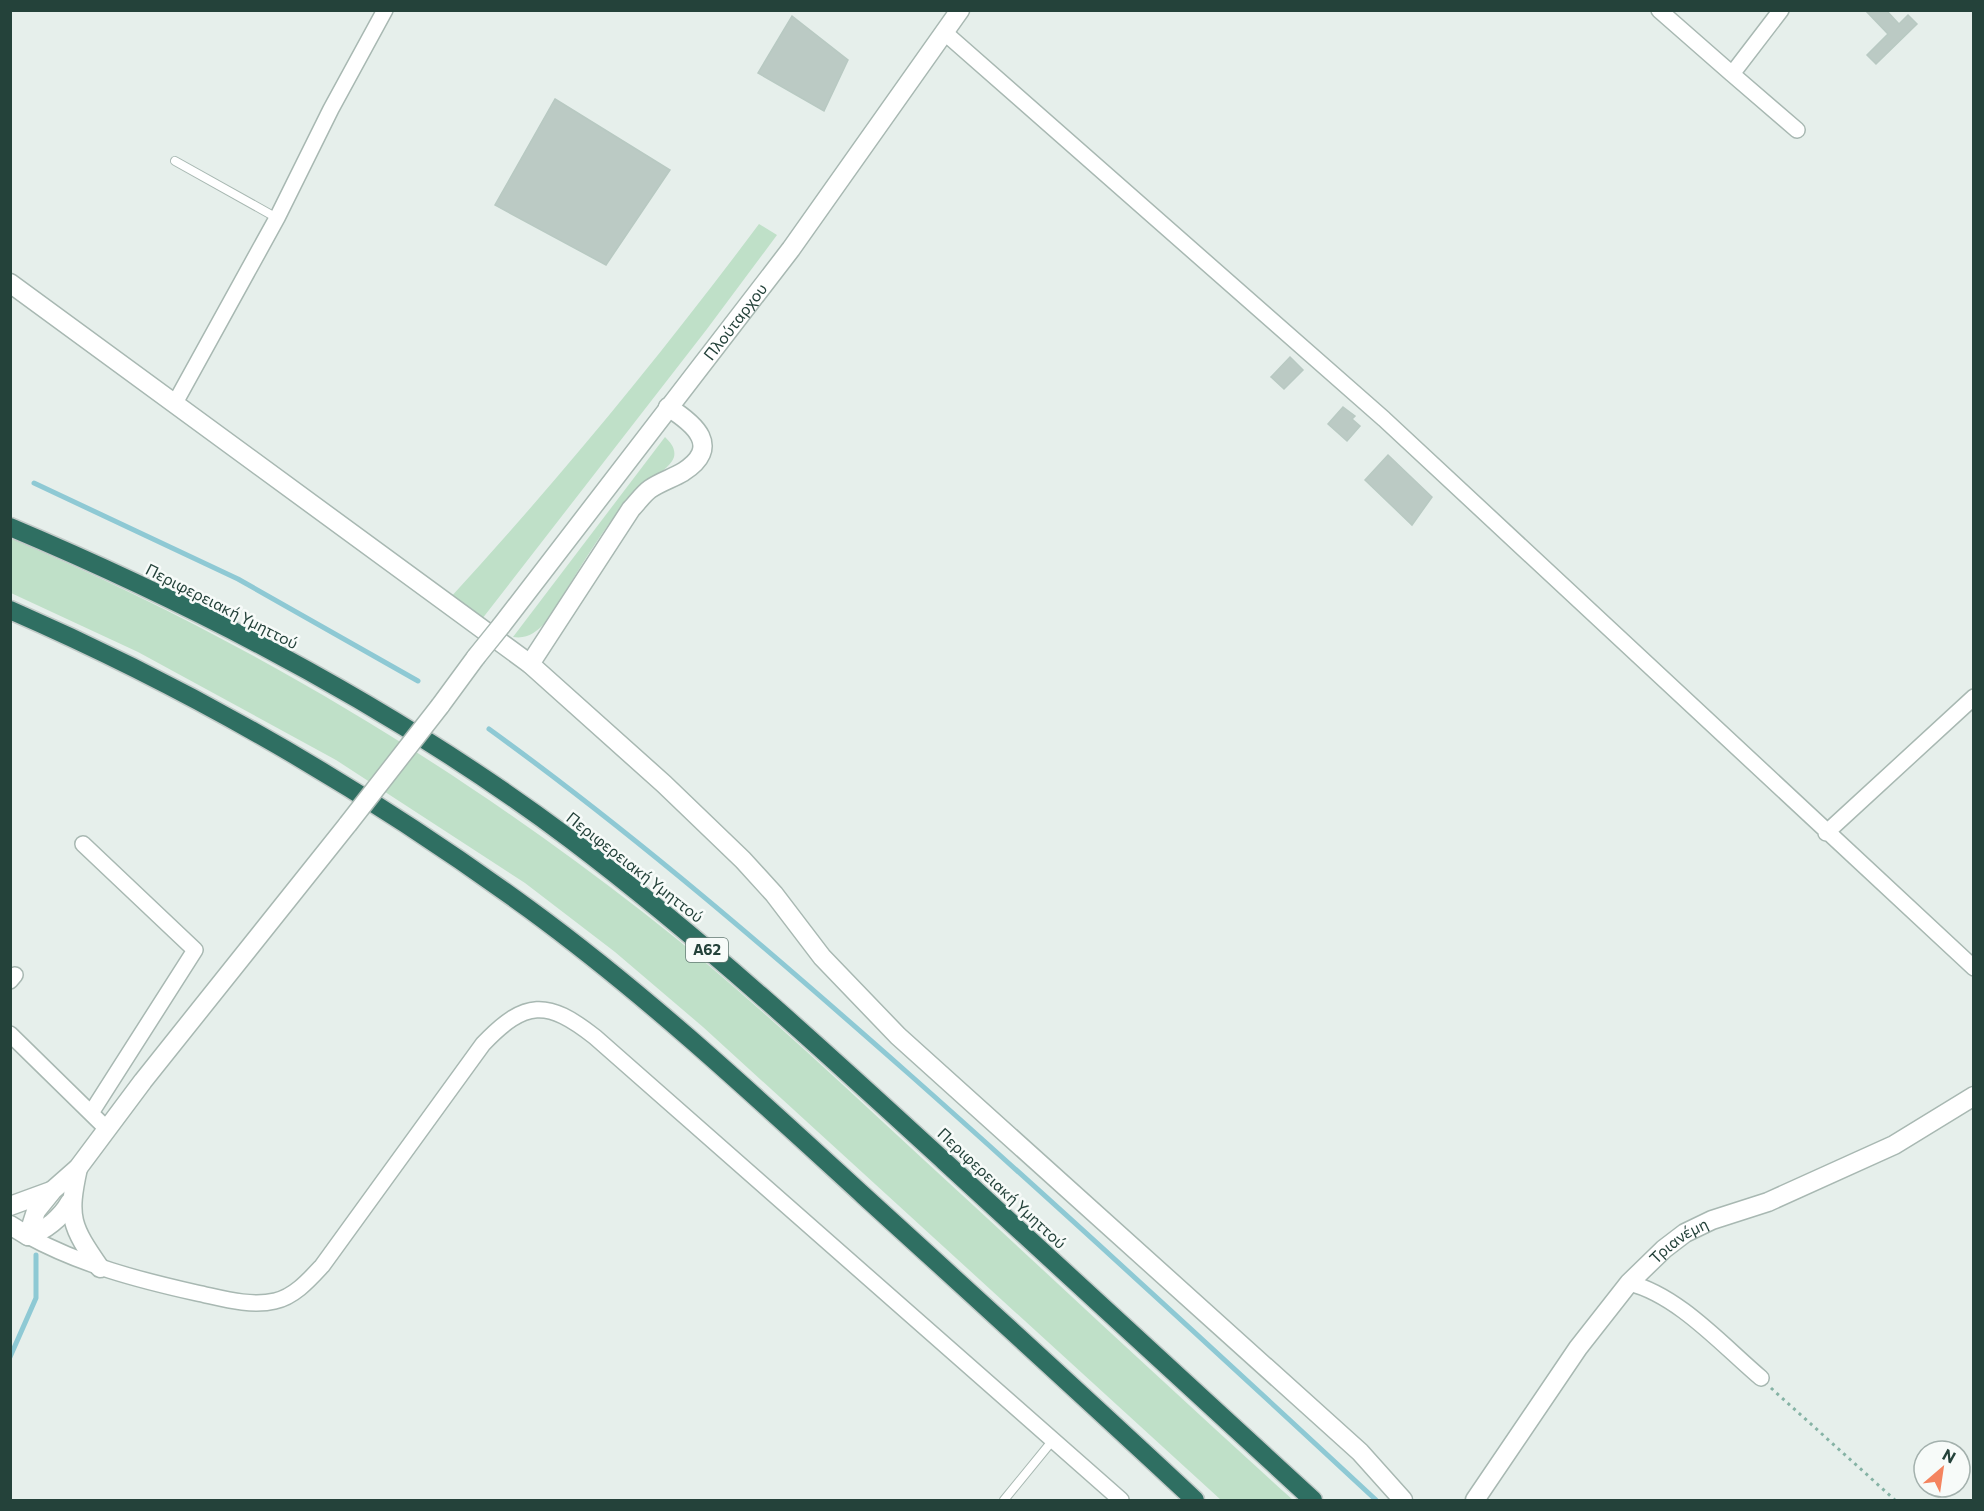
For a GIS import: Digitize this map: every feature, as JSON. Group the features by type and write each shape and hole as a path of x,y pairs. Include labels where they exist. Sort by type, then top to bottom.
{"highway":[{"name":"Περιφερειακή Υμηττού","path":"10,527 262,645 375,709 497,787 568,838 651,903 831,1058 1313,1500"},
{"path":"10,610 117,659 259,735 397,818 530,910 639,995 718,1062 1195,1500"}],"street":[{"path":"175,404 277,218 331,109 385,10"},
{"name":"Πλούταρχου","path":"78,1168 440,706 791,249 960,10"},
{"path":"1659,10 1797,130"},
{"path":"1732,74 1781,10"},
{"path":"944,32 1384,418 1826,833 1974,968"},
{"path":"10,283 530,664 664,784 743,860 774,894 822,957 898,1036 1360,1452 1403,1500"},
{"path":"530,664 631,509 650,489 686,470 702,453 703,443 693,424 668,408"},
{"path":"1826,833 1974,697"},
{"path":"83,844 195,950 91,1113"},
{"path":"10,1225 52,1249 100,1268 143,1281 252,1302 275,1301 292,1293 322,1266 483,1044 502,1024 518,1013 547,1009 576,1023 595,1037 1121,1500"},
{"path":"10,1034 107,1129"},
{"name":"Τριανέμη","path":"1475,1500 1548,1388 1629,1283 1685,1233 1712,1220 1768,1202 1894,1145 1974,1096"},
{"path":"28,1236 36,1211 53,1190 78,1168"},
{"path":"78,1168 70,1202 70,1214 81,1241 100,1268"},
{"path":"10,1206 53,1190"},
{"path":"28,1236 39,1233 64,1212 70,1202"},
{"path":"1629,1283 1646,1287 1675,1305 1761,1378"}],"lane":[{"path":"175,161 277,218"},
{"path":"1004,1500 1053,1440"}],"path":[{"path":"1761,1378 1895,1500"}],"green space":[{"path":"759,224 777,235 482,619 450,598 609,415"},
{"path":"665,437 671,443 674,451 671,462 636,492 619,511 546,622 531,634 513,637"},
{"path":"10,538 178,616 259,659 418,753 570,857 644,913 751,1002 1293,1500 1221,1500 703,1027 615,952 525,883 336,760 138,652 11,593"}],"building":[{"path":"1865,10 1886,10 1899,24 1908,15 1917,24 1876,64 1867,55 1888,34"},
{"path":"792,16 848,60 824,111 758,73"},
{"path":"555,99 670,170 606,265 495,205"},
{"path":"1290,357 1303,370 1284,389 1271,377"},
{"path":"1343,407 1355,416 1352,419 1360,426 1347,441 1328,424"},
{"path":"1388,455 1432,497 1412,525 1365,480"}],"waterway":[{"path":"34,483 238,579 418,681"},
{"path":"489,729 598,811 807,985 1027,1180 1376,1500"},
{"path":"10,1357 36,1298 36,1255"}]}
